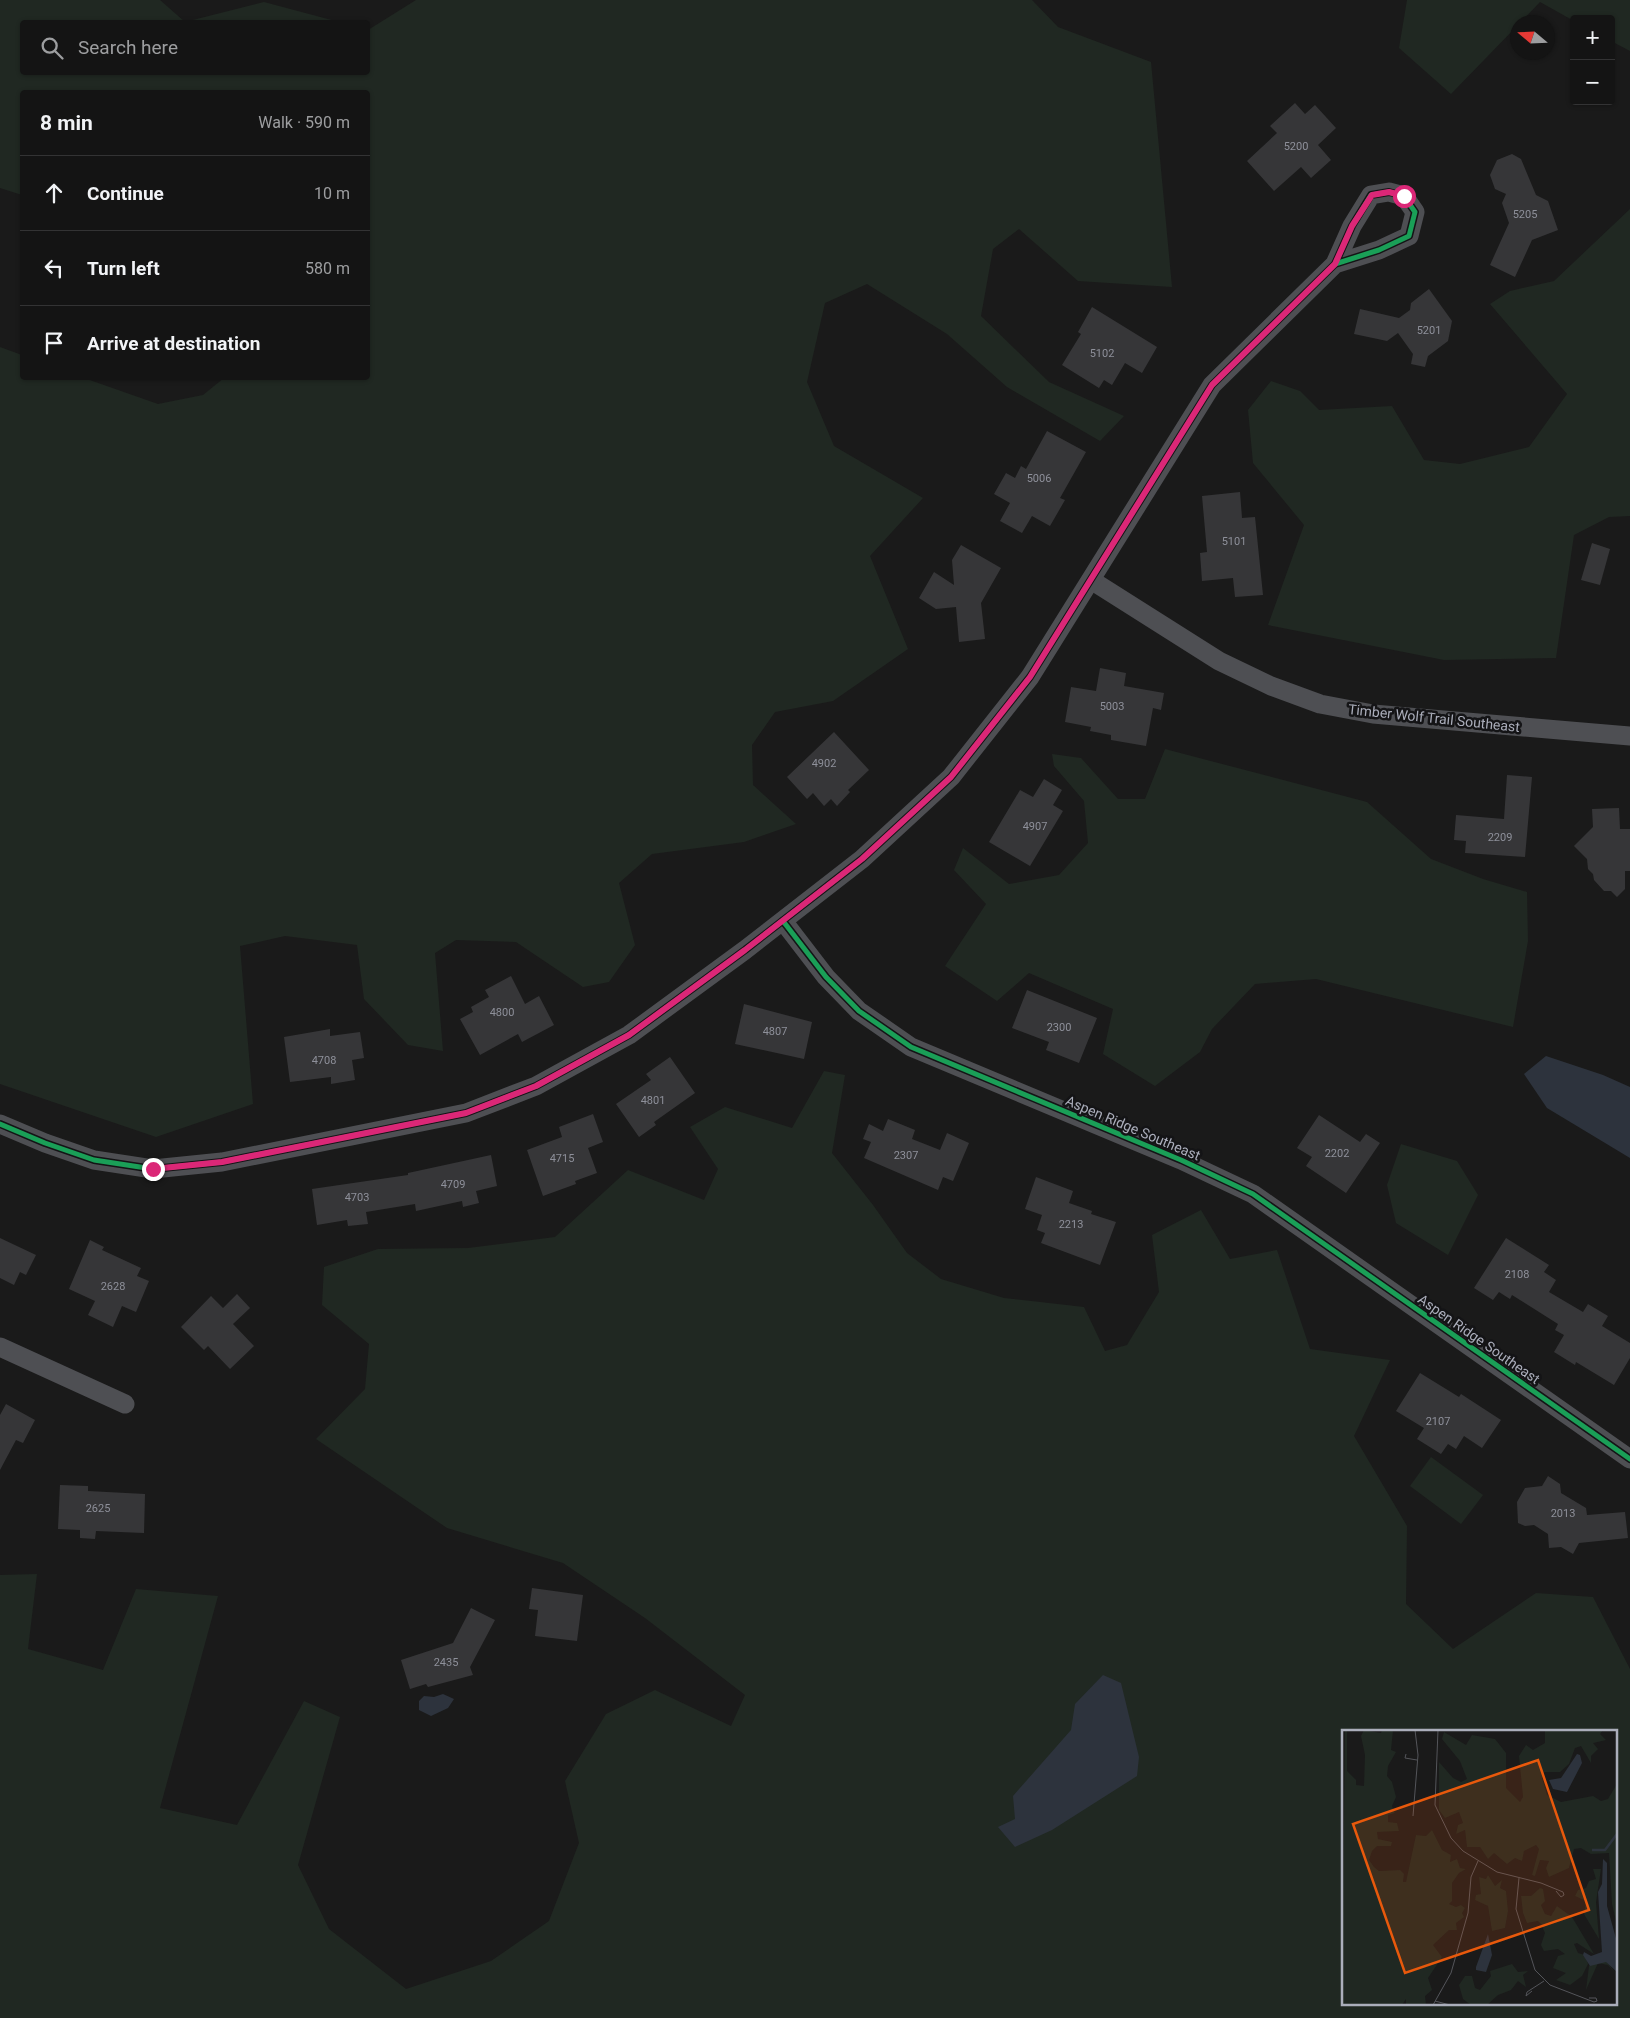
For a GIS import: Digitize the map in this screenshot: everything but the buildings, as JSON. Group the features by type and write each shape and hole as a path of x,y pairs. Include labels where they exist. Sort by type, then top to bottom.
{"street":[{"path":"0,1124 45,1143 94,1160 153,1169 222,1162 466,1113 536,1086 629,1035 862,859 951,777 1030,677 1212,385 1335,264"},
{"name":"Timber Wolf Trail Southeast","path":"1090,580 1219,661 1270,686 1320,704 1373,714 1630,736"},
{"name":"Aspen Ridge Southeast","path":"782,921 826,976 860,1011 911,1047 1181,1160 1253,1194 1630,1459"},
{"path":"0,1347 125,1404"}],"shaded area":[{"path":"0,0 160,0 183,20 20,20 20,75 370,75 370,29 416,0 1032,0 1058,27 1151,62 1172,287 1078,281 1019,229 993,249 981,316 1049,382 1124,416 1100,441 1007,387 947,334 867,284 825,303 807,382 834,446 923,498 870,556 908,649 833,701 775,712 752,745 753,785 796,824 744,842 652,854 619,883 635,945 609,982 583,987 516,942 456,940 435,953 443,1051 408,1045 364,999 357,945 285,936 240,946 253,1104 156,1137 0,1084 0,347 20,354 20,380 90,380 158,404 203,395 222,380 370,380 370,90 20,90 20,194 0,188"},
{"path":"1407,0 1630,0 1630,51 1615,43 1615,15 1570,15 1570,19 1540,2 1528,15 1510,15 1510,33 1451,94 1399,48"},
{"path":"264,2 332,20 193,20"},
{"path":"1630,209 1630,516 1609,517 1574,535 1556,658 1444,660 1268,625 1304,525 1253,463 1248,410 1271,381 1300,391 1319,410 1392,406 1424,460 1460,464 1529,447 1567,394 1490,304 1510,291 1554,281"},
{"path":"1165,749 1367,802 1431,859 1483,879 1527,892 1528,941 1513,1027 1316,979 1255,984 1212,1029 1200,1052 1155,1086 1103,1054 1113,1009 1029,973 997,1001 945,966 986,904 954,870 963,848 1009,884 1059,875 1088,843 1084,801 1054,766 1052,754 1081,758 1118,799 1145,799"},
{"path":"1546,1056 1603,1075 1630,1087 1630,1158 1547,1108 1524,1074"},
{"path":"824,1071 845,1075 832,1153 873,1205 907,1253 941,1279 1004,1298 1084,1307 1105,1351 1127,1345 1159,1292 1152,1235 1201,1210 1230,1259 1277,1250 1310,1349 1390,1360 1354,1436 1407,1526 1406,1604 1453,1649 1536,1593 1593,1597 1630,1669 1630,2018 0,2018 0,1575 37,1574 28,1649 103,1670 136,1589 218,1596 160,1808 237,1825 304,1701 340,1717 298,1865 329,1929 406,1989 491,1961 549,1921 579,1843 565,1781 606,1714 655,1690 731,1726 745,1695 645,1618 563,1563 447,1528 316,1439 365,1389 369,1344 322,1305 324,1267 378,1249 468,1248 555,1237 628,1170 704,1200 718,1169 690,1127 725,1107 792,1128"},
{"path":"1401,1144 1457,1161 1478,1195 1448,1255 1396,1223 1387,1185"},
{"path":"1431,1457 1483,1495 1461,1524 1410,1486"},
{"path":"1103,1675 1121,1683 1139,1757 1137,1776 1052,1830 1015,1847 998,1827 1015,1819 1013,1796 1071,1730 1075,1704"},
{"path":"443,1694 454,1699 448,1708 431,1716 419,1710 419,1701 424,1696 434,1697"}],"cycle path":[{"path":"0,1124 45,1143 94,1160 153,1169 222,1162 466,1113 536,1086 629,1035 745,950 862,859 951,777 1030,677 1212,385 1335,264 1352,226 1371,195 1389,192 1404,196 1415,212 1409,236 1379,250 1335,264"},
{"path":"783,921 826,977 859,1011 911,1047 1181,1160 1253,1194 1630,1459"}],"route":[{"path":"153,1169 222,1162 466,1113 536,1086 629,1035 745,950 862,859 951,777 1030,677 1212,385 1335,264 1352,226 1372,195 1389,192 1404,196"}]}
